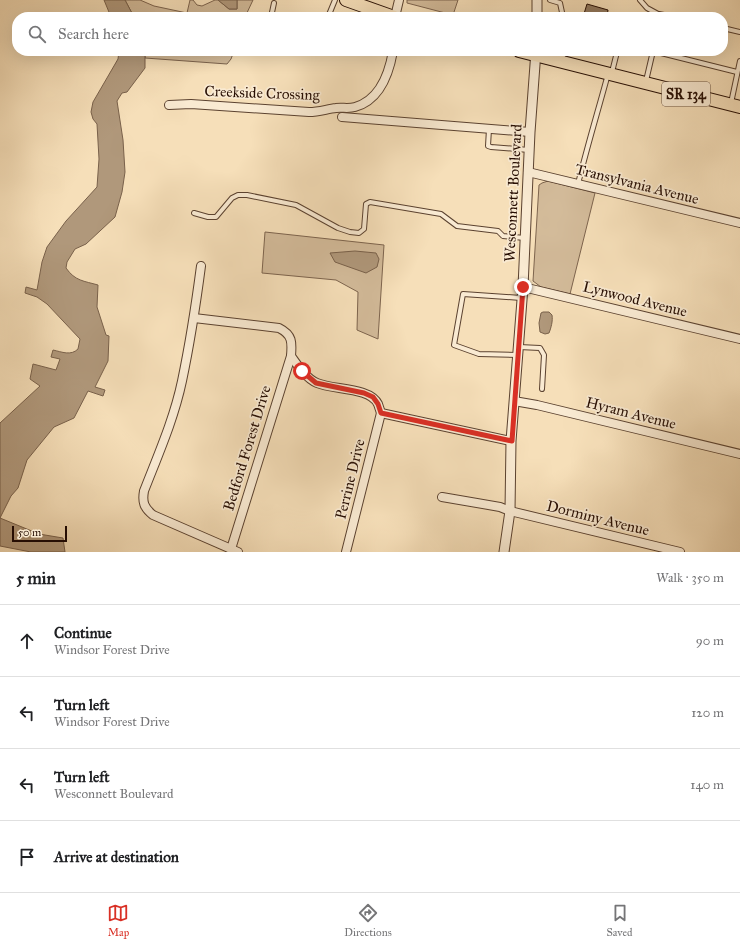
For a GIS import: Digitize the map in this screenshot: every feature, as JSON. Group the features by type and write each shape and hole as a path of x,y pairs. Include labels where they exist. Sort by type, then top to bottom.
{"main road":[{"path":"346,0 380,12"},
{"name":"SR 134","path":"563,57 610,74 735,106"}],"street":[{"path":"395,12 399,0"},
{"path":"537,12 538,0"},
{"name":"Creekside Crossing","path":"169,105 206,105 309,112 320,112 338,108 354,107 369,100 378,90 389,70 392,56"},
{"name":"Wesconnett Boulevard","path":"504,552 510,511 514,401 523,287 529,150 536,56"},
{"path":"342,117 530,132"},
{"name":"Transylvania Avenue","path":"528,172 740,224"},
{"path":"201,266 194,318 182,382 164,442 144,491 143,499 144,506 153,515 234,550"},
{"name":"Lynwood Avenue","path":"523,287 740,339"},
{"path":"194,318 279,328 285,331 291,338 291,356 302,371 316,383 364,393 373,397 378,404 381,413 512,441"},
{"name":"Bedford Forest Drive","path":"234,550 291,356"},
{"name":"Hyram Avenue","path":"514,401 537,405 740,454"},
{"name":"Perrine Drive","path":"346,552 381,413"},
{"name":"Dorminy Avenue","path":"442,497 500,507 510,511 680,552"}],"lane":[{"path":"330,12 335,0"},
{"path":"550,0 560,3 562,12"},
{"path":"640,0 647,8 654,12"},
{"path":"272,12 274,3"},
{"path":"728,29 740,32"},
{"path":"578,184 589,136 595,124 616,56"},
{"path":"646,83 652,56"},
{"path":"673,56 737,72"},
{"path":"735,106 737,72 740,61"},
{"path":"488,129 488,146 529,150"},
{"path":"194,213 208,217 216,217 232,198 238,195 247,195 296,205 338,228 359,233 364,229 366,204 370,202 441,214 457,226 498,231 503,236 525,238"},
{"path":"522,298 463,294 454,345 479,354 540,348 544,355 542,389"}],"shaded area":[{"path":"104,0 125,0 131,12 109,12"},
{"path":"125,0 140,0 154,6 182,12 131,12"},
{"path":"190,0 193,0 197,5 202,6 218,0 229,9 237,9 237,0 253,0 247,12 187,12"},
{"path":"218,0 237,0 237,9 229,9"},
{"path":"407,0 458,0 454,12 442,12 407,3"},
{"path":"118,56 145,56 145,68 127,92 122,93 117,101 123,140 125,172 122,192 115,217 86,244 75,249 67,262 66,268 76,278 98,285 97,307 106,335 109,336 108,361 95,387 105,390 103,396 88,391 74,418 54,427 27,460 18,488 11,496 0,518 0,423 40,386 30,379 33,364 56,370 60,359 51,357 53,350 69,353 78,349 80,339 47,304 37,297 25,293 26,287 37,290 42,262 47,247 66,221 97,187 99,159 97,124 93,119 91,112 93,102"},
{"path":"145,56 232,56 227,64 145,58"},
{"path":"548,181 595,193 570,294 541,287 533,281 539,185"},
{"path":"265,232 384,245 378,339 357,330 358,292 336,280 262,273"},
{"path":"355,251 376,253 379,259 377,267 366,273 335,262 330,253"},
{"path":"549,312 552,315 552,324 549,333 545,334 540,332 539,323 541,313"},
{"path":"0,518 39,534 63,538 65,552 31,552 0,546"}],"building":[{"path":"587,4 608,10 608,12 585,12"}],"route":[{"path":"302,371 316,383 364,393 373,397 378,404 381,413 512,441 523,287"}]}
